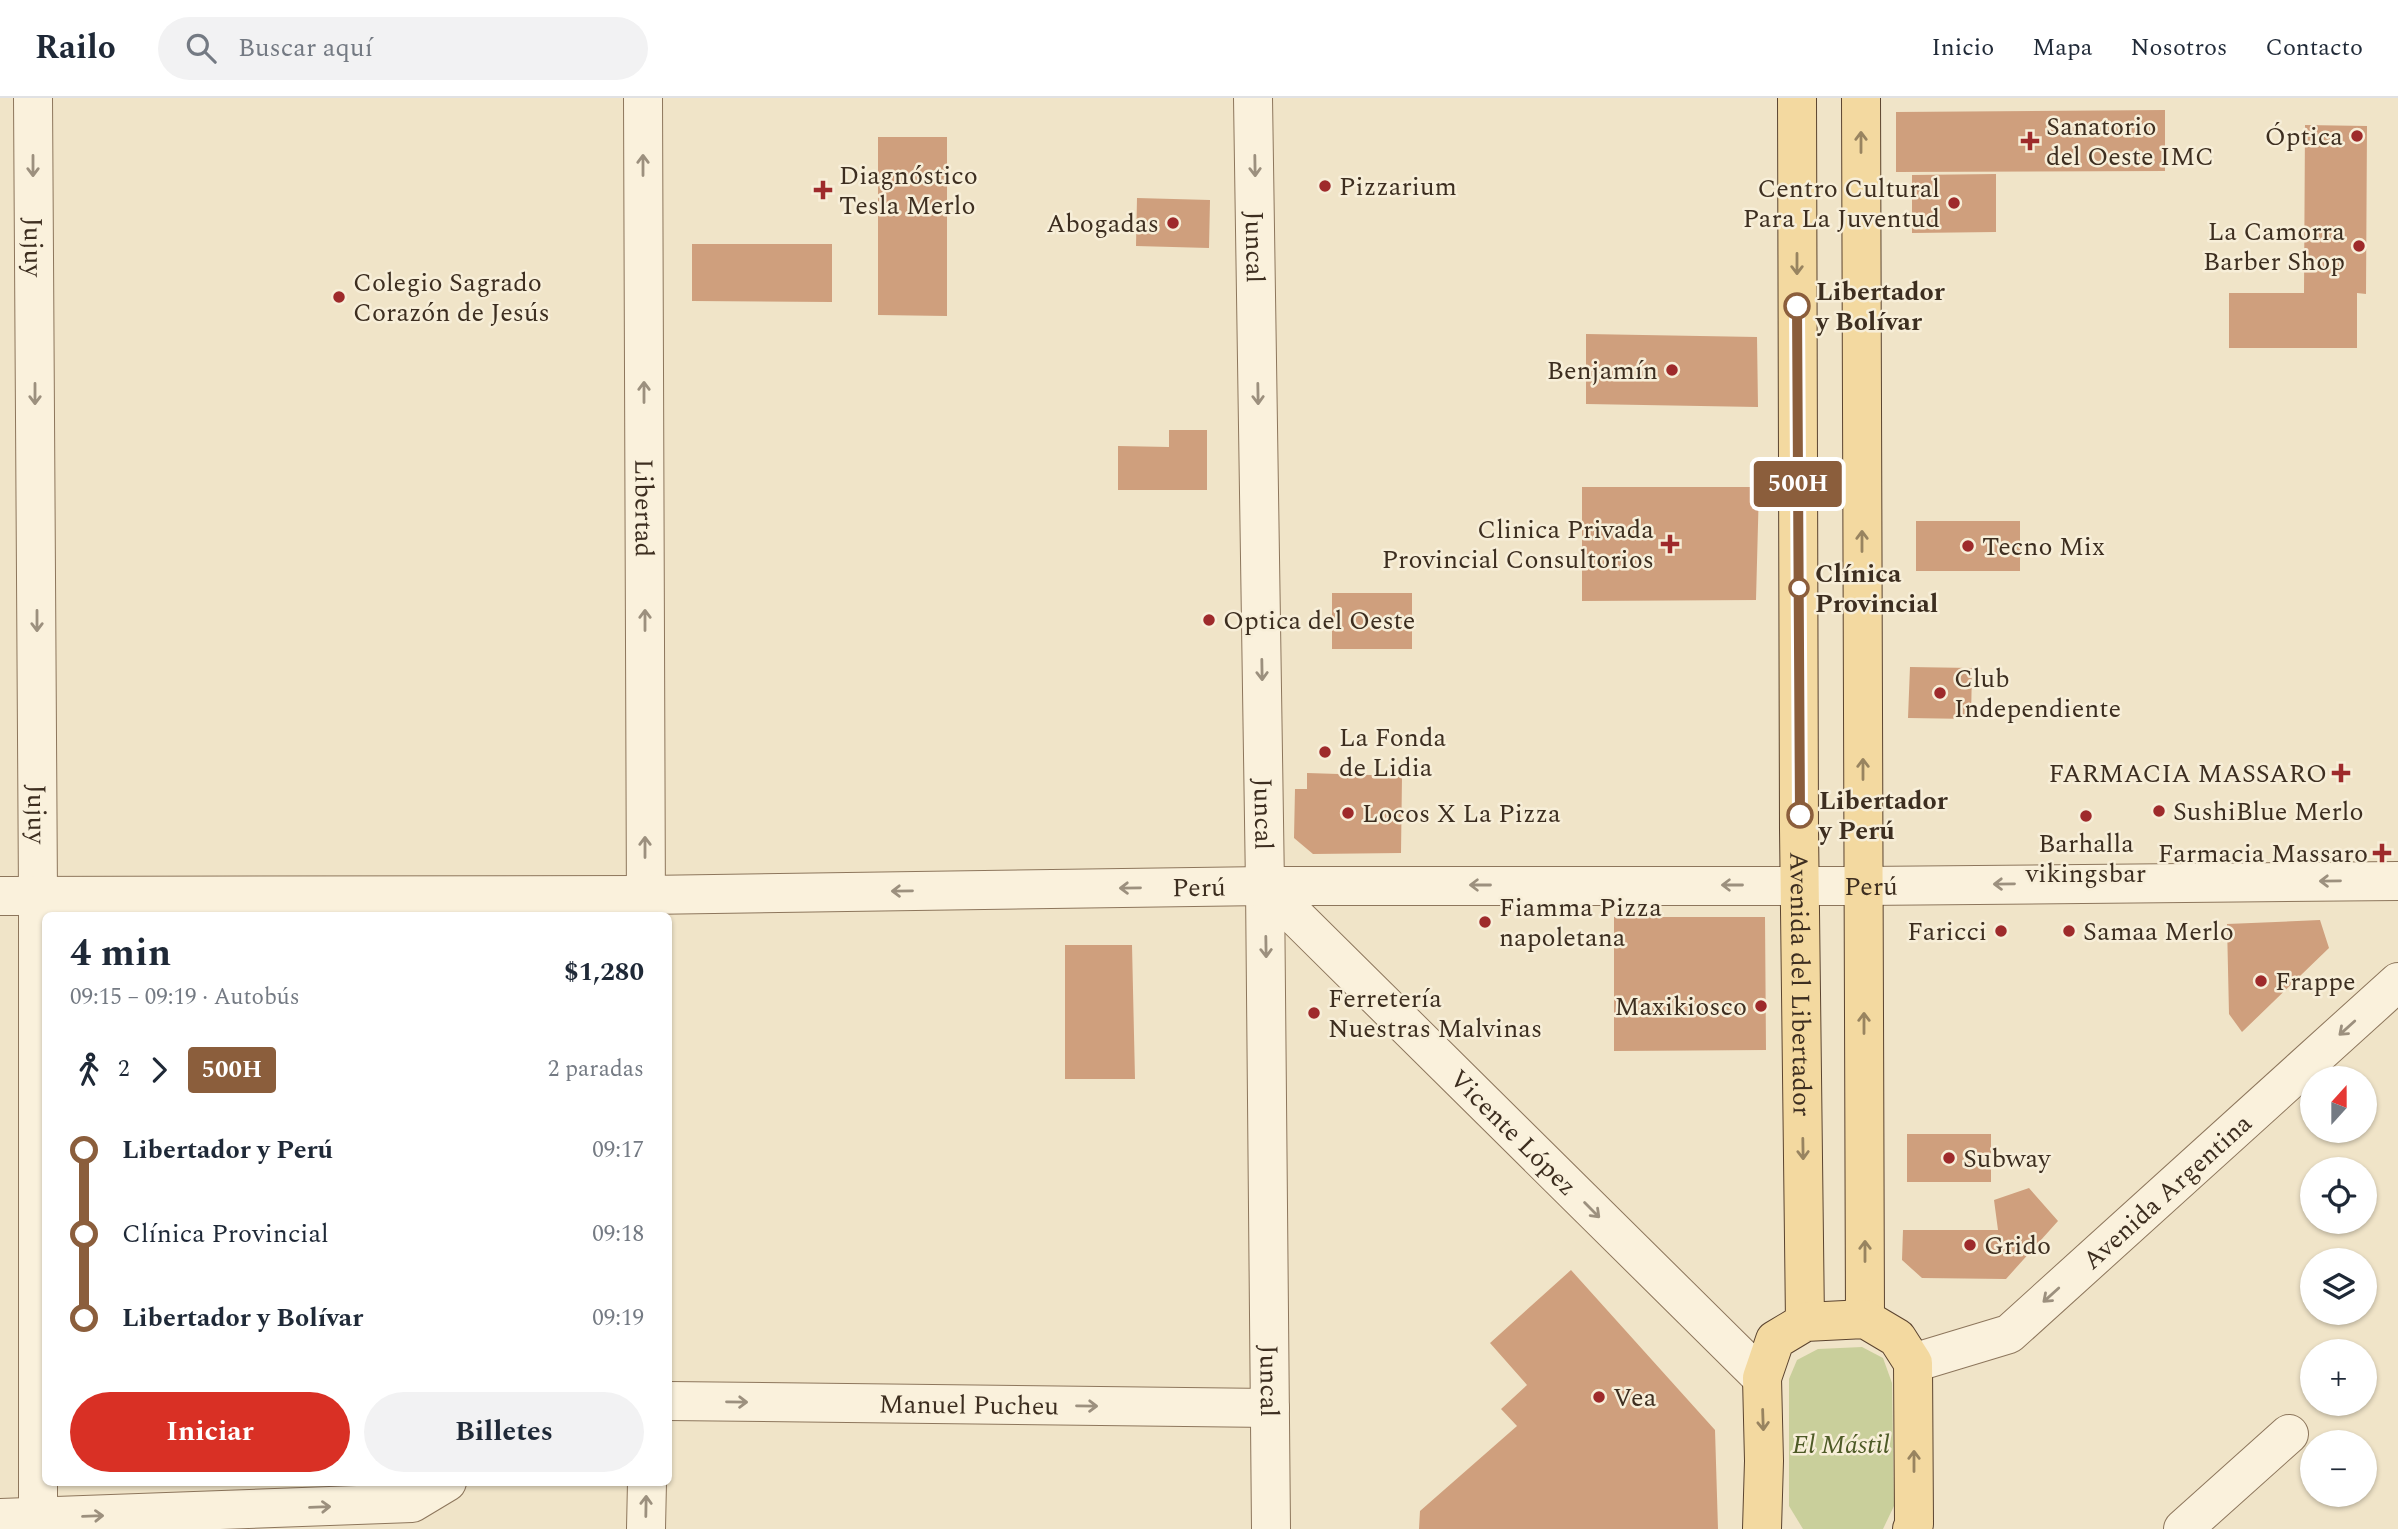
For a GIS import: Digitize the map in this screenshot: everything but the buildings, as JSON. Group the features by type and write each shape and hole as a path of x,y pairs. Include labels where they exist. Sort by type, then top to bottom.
{"main road":[{"name":"Avenida del Libertador","path":"1797,98 1800,885 1805,1322"},
{"path":"1861,98 1865,1319"},
{"path":"1762,1529 1762,1378 1775,1340 1805,1322 1865,1319 1897,1338 1913,1363 1912,1529"}],"street":[{"name":"Jujuy","path":"33,98 38,896 38,1523"},
{"name":"Libertad","path":"643,98 646,905"},
{"name":"Juncal","path":"1254,98 1271,1529"},
{"name":"Perú","path":"0,896 646,905 1265,886 1863,886 2398,881"},
{"name":"Vicente López","path":"1265,886 1762,1378"},
{"name":"Avenida Argentina","path":"1913,1363 2009,1334 2398,982"},
{"name":"Manuel Pucheu","path":"672,1401 1270,1408"},
{"path":"2183,1529 2289,1434"},
{"path":"0,1518 38,1523 412,1503 440,1486"},
{"path":"646,1529 647,1486"}],"green space":[{"name":"El Mástil","path":"1862,1347 1883,1358 1892,1383 1894,1506 1883,1529 1803,1529 1789,1506 1789,1379 1797,1360 1818,1349"}],"bus line":[{"name":"500H","path":"1797,306 1800,815"}],"place":[{"name":"Óptica","path":"2357,136"},
{"name":"Sanatorio del Oeste IMC","path":"2030,141"},
{"name":"Pizzarium","path":"1325,186"},
{"name":"Diagnóstico Tesla Merlo","path":"823,190"},
{"name":"Centro Cultural Para La Juventud","path":"1954,203"},
{"name":"Abogadas","path":"1173,223"},
{"name":"La Camorra Barber Shop","path":"2359,246"},
{"name":"Colegio Sagrado Corazón de Jesús","path":"339,297"},
{"name":"Libertador y Bolívar","path":"1797,306"},
{"name":"Benjamín","path":"1672,370"},
{"name":"Clinica Privada Provincial Consultorios","path":"1670,544"},
{"name":"Tecno Mix","path":"1968,546"},
{"name":"Clínica Provincial","path":"1799,588"},
{"name":"Optica del Oeste","path":"1209,620"},
{"name":"Club Independiente","path":"1940,693"},
{"name":"La Fonda de Lidia","path":"1325,752"},
{"name":"FARMACIA MASSARO","path":"2341,773"},
{"name":"SushiBlue Merlo","path":"2159,811"},
{"name":"Locos X La Pizza","path":"1348,813"},
{"name":"Libertador y Perú","path":"1800,815"},
{"name":"Barhalla vikingsbar","path":"2086,816"},
{"name":"Farmacia Massaro","path":"2382,853"},
{"name":"Fiamma Pizza napoletana","path":"1485,922"},
{"name":"Faricci","path":"2001,931"},
{"name":"Samaa Merlo","path":"2069,931"},
{"name":"Frappe","path":"2261,981"},
{"name":"Maxikiosco","path":"1761,1006"},
{"name":"Ferretería Nuestras Malvinas","path":"1314,1013"},
{"name":"Subway","path":"1949,1158"},
{"name":"Grido","path":"1970,1245"},
{"name":"Vea","path":"1599,1397"}]}
